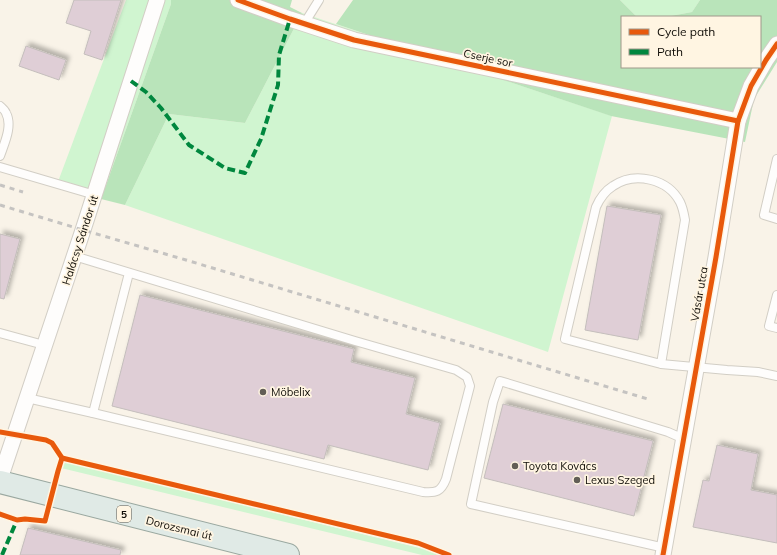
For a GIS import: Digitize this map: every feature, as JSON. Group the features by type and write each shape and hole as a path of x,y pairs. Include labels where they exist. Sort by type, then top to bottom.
{"main road":[{"name":"Dorozsmai út","path":"0,482 246,550 288,555"}],"street":[{"name":"Halácsy Sándor út","path":"0,479 157,0"},
{"name":"Cserje sor","path":"238,0 354,40 738,121"},
{"name":"Vásár utca","path":"664,552 738,121 751,86 777,44"}],"lane":[{"path":"304,24 319,0"},
{"path":"0,106 6,113 8,130 0,156"},
{"path":"777,159 764,215 777,219"},
{"path":"0,167 94,195"},
{"path":"661,364 685,220 679,201 666,187 648,179 630,179 621,181 613,186 600,198 596,207 565,338 661,364 758,372 777,376"},
{"path":"27,398 423,492 435,492 443,487 446,479 470,386 466,376 456,370 74,256"},
{"path":"93,413 129,273"},
{"path":"777,295 769,326 777,328"},
{"path":"0,334 44,345"},
{"path":"664,552 471,504 493,402 500,381 668,432 684,439"}],"green space":[{"path":"126,0 171,0 171,4 101,199 56,187"},
{"path":"171,0 292,0 290,7 302,13 245,123 169,114 125,205 101,199 171,4"},
{"path":"353,0 620,0 636,16 621,16 621,68 761,68 761,16 670,16 692,12 700,0 777,0 777,62 754,99 745,142 611,116 336,24"},
{"path":"620,0 700,0 692,12 670,16 636,16"},
{"path":"302,13 612,116 548,352 125,205 169,114 245,123"},
{"path":"66,462 424,549 441,555 422,555 61,468"}],"building":[{"path":"74,0 121,0 102,60 84,54 91,31 66,23"},
{"path":"26,46 66,60 59,80 19,66"},
{"path":"607,206 661,215 638,340 585,330"},
{"path":"0,234 20,239 4,299 0,298"},
{"name":"Möbelix","path":"140,295 354,349 351,362 415,378 406,414 440,423 428,470 328,445 324,459 112,406"},
{"path":"503,404 653,441 634,516 484,478"},
{"path":"717,445 758,454 751,490 777,495 777,543 693,527 703,480 709,481"},
{"path":"28,528 121,550 120,555 20,555"}],"railway":[{"path":"0,185 23,192"},
{"path":"0,205 651,400"}],"marked path":[{"path":"131,81 146,92 161,108 189,145 225,168 245,173 261,139 278,85 279,55 290,19"},
{"path":"2,555 17,520"}],"cycle path":[{"path":"238,0 354,40 738,121"},
{"path":"663,555 716,257 738,121 751,86 777,44"},
{"path":"0,432 46,440 52,443 62,458 418,543 449,555"},
{"path":"0,514 17,520 25,519 45,521 62,458"}],"place":[{"name":"Möbelix","path":"263,392"},
{"name":"Toyota Kovács","path":"515,466"},
{"name":"Lexus Szeged","path":"577,480"}]}
